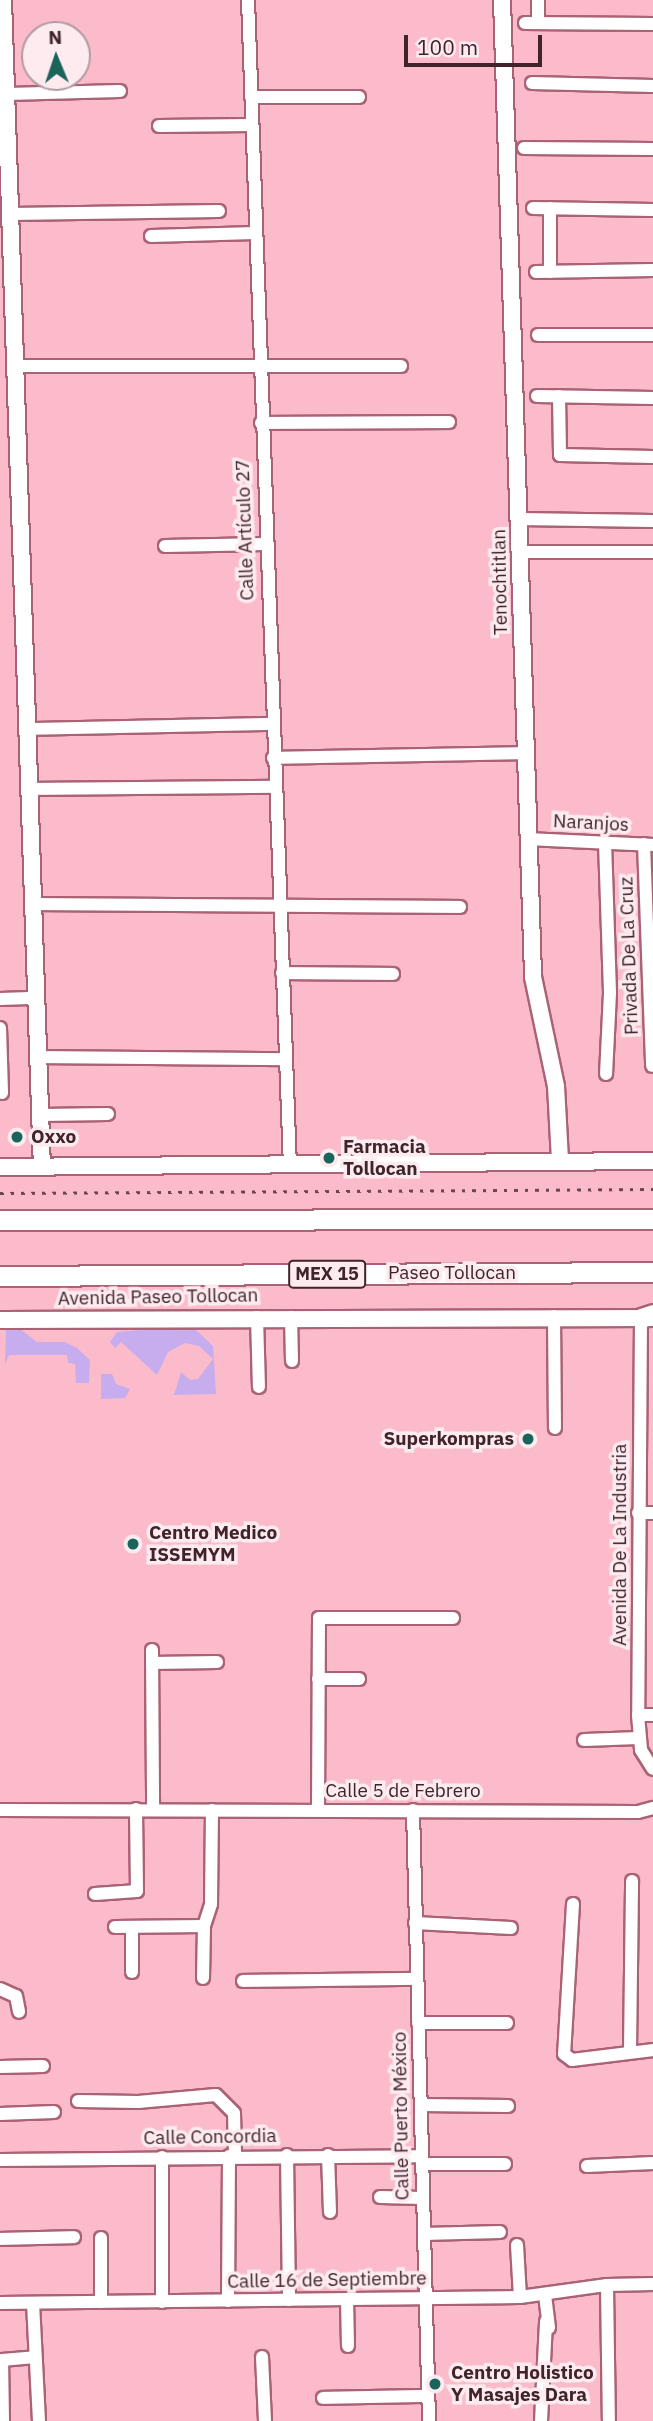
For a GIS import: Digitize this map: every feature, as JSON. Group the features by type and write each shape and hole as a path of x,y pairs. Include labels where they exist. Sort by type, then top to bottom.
{"highway":[{"path":"0,1209 71,1219"},
{"path":"0,1220 653,1219"},
{"name":"Paseo Tollocan","path":"0,1276 653,1272"}],"main road":[{"path":"4,0 7,94 4,148 11,214 17,366 42,1167"},
{"name":"Tenochtitlan","path":"502,0 533,977 556,1086 560,1161"},
{"path":"0,1167 653,1161"},
{"name":"Avenida Paseo Tollocan","path":"0,1320 649,1317"}],"street":[{"name":"Calle Artículo 27","path":"247,0 271,724 290,1165"},
{"path":"538,0 531,23 653,24"},
{"path":"532,83 653,86"},
{"path":"7,94 120,91"},
{"path":"251,97 359,97"},
{"path":"159,126 251,125"},
{"path":"524,148 653,149"},
{"path":"533,208 653,210"},
{"path":"550,208 550,272"},
{"path":"11,214 219,211"},
{"path":"151,236 255,233"},
{"path":"536,272 653,270"},
{"path":"538,335 653,335"},
{"path":"17,366 401,366"},
{"path":"537,396 653,398"},
{"path":"559,396 560,455 653,457"},
{"path":"261,423 449,422"},
{"path":"519,519 653,521"},
{"path":"164,546 265,544"},
{"path":"520,552 653,552"},
{"path":"28,729 271,724"},
{"path":"273,758 524,753"},
{"path":"30,789 274,787"},
{"name":"Naranjos","path":"528,839 648,845"},
{"path":"605,842 610,993 606,1074"},
{"name":"Privada De La Cruz","path":"648,845 652,1066"},
{"path":"35,904 460,907"},
{"path":"282,973 393,974"},
{"path":"0,992 37,995"},
{"path":"0,999 37,995"},
{"path":"0,1028 2,1093"},
{"path":"39,1057 285,1059"},
{"path":"41,1115 108,1114"},
{"path":"554,1316 555,1428"},
{"path":"257,1317 258,1387"},
{"path":"291,1317 292,1361"},
{"name":"Avenida De La Industria","path":"649,1317 639,1461 638,1715 643,1757 653,1769"},
{"path":"639,1461 653,1461"},
{"path":"638,1513 653,1513"},
{"path":"318,1810 320,1618 453,1618"},
{"path":"153,1809 152,1656 217,1662"},
{"path":"318,1679 359,1679"},
{"path":"638,1715 653,1715"},
{"path":"584,1740 639,1738"},
{"name":"Calle 5 de Febrero","path":"0,1810 638,1812 653,1808"},
{"path":"95,1894 137,1891 136,1809"},
{"path":"203,1978 204,1926 211,1904 212,1810"},
{"name":"Calle Puerto México","path":"414,1810 429,2421"},
{"path":"630,2051 632,1881"},
{"path":"573,1904 564,2054 572,2060 653,2049"},
{"path":"415,1923 511,1928"},
{"path":"115,1927 204,1926"},
{"path":"132,1927 132,1972"},
{"path":"243,1981 417,1979"},
{"path":"5,1990 16,1996 19,2012"},
{"path":"418,2023 507,2023"},
{"path":"0,2067 43,2066"},
{"path":"78,2101 138,2102 216,2095 233,2109 228,2301"},
{"path":"421,2105 508,2106"},
{"path":"0,2114 54,2112"},
{"path":"287,2155 289,2300"},
{"path":"328,2155 330,2211"},
{"name":"Calle Concordia","path":"0,2160 328,2155 505,2164"},
{"path":"162,2157 162,2302"},
{"path":"587,2166 653,2163"},
{"path":"380,2197 422,2198"},
{"path":"424,2234 500,2232"},
{"path":"0,2239 74,2237"},
{"path":"101,2238 101,2302"},
{"path":"517,2245 520,2297"},
{"name":"Calle 16 de Septiembre","path":"0,2303 520,2297 607,2285 653,2284"},
{"path":"607,2285 609,2420"},
{"path":"541,2421 545,2355 549,2348 545,2295"},
{"path":"347,2299 348,2346"},
{"path":"33,2303 39,2421"},
{"path":"3,2421 2,2360 35,2357"},
{"path":"262,2357 265,2421"},
{"path":"323,2398 428,2396"}],"shaded area":[{"path":"15,1325 37,1342 65,1342 77,1348 90,1360 89,1383 76,1383 75,1364 68,1363 67,1355 9,1355 5,1364 6,1328"},
{"path":"193,1327 213,1346 216,1394 174,1395 181,1372 190,1380 198,1379 213,1359 199,1346 185,1343 168,1352 157,1375 121,1342 115,1348 110,1342 117,1332"},
{"path":"101,1374 112,1374 116,1384 130,1389 125,1398 101,1399"}],"railway":[{"path":"0,1193 653,1189"}],"place":[{"name":"Oxxo","path":"17,1137"},
{"name":"Farmacia Tollocan","path":"329,1158"},
{"name":"Superkompras","path":"528,1439"},
{"name":"Centro Medico ISSEMYM","path":"133,1544"},
{"name":"Centro Holistico Y Masajes Dara","path":"435,2384"}]}
